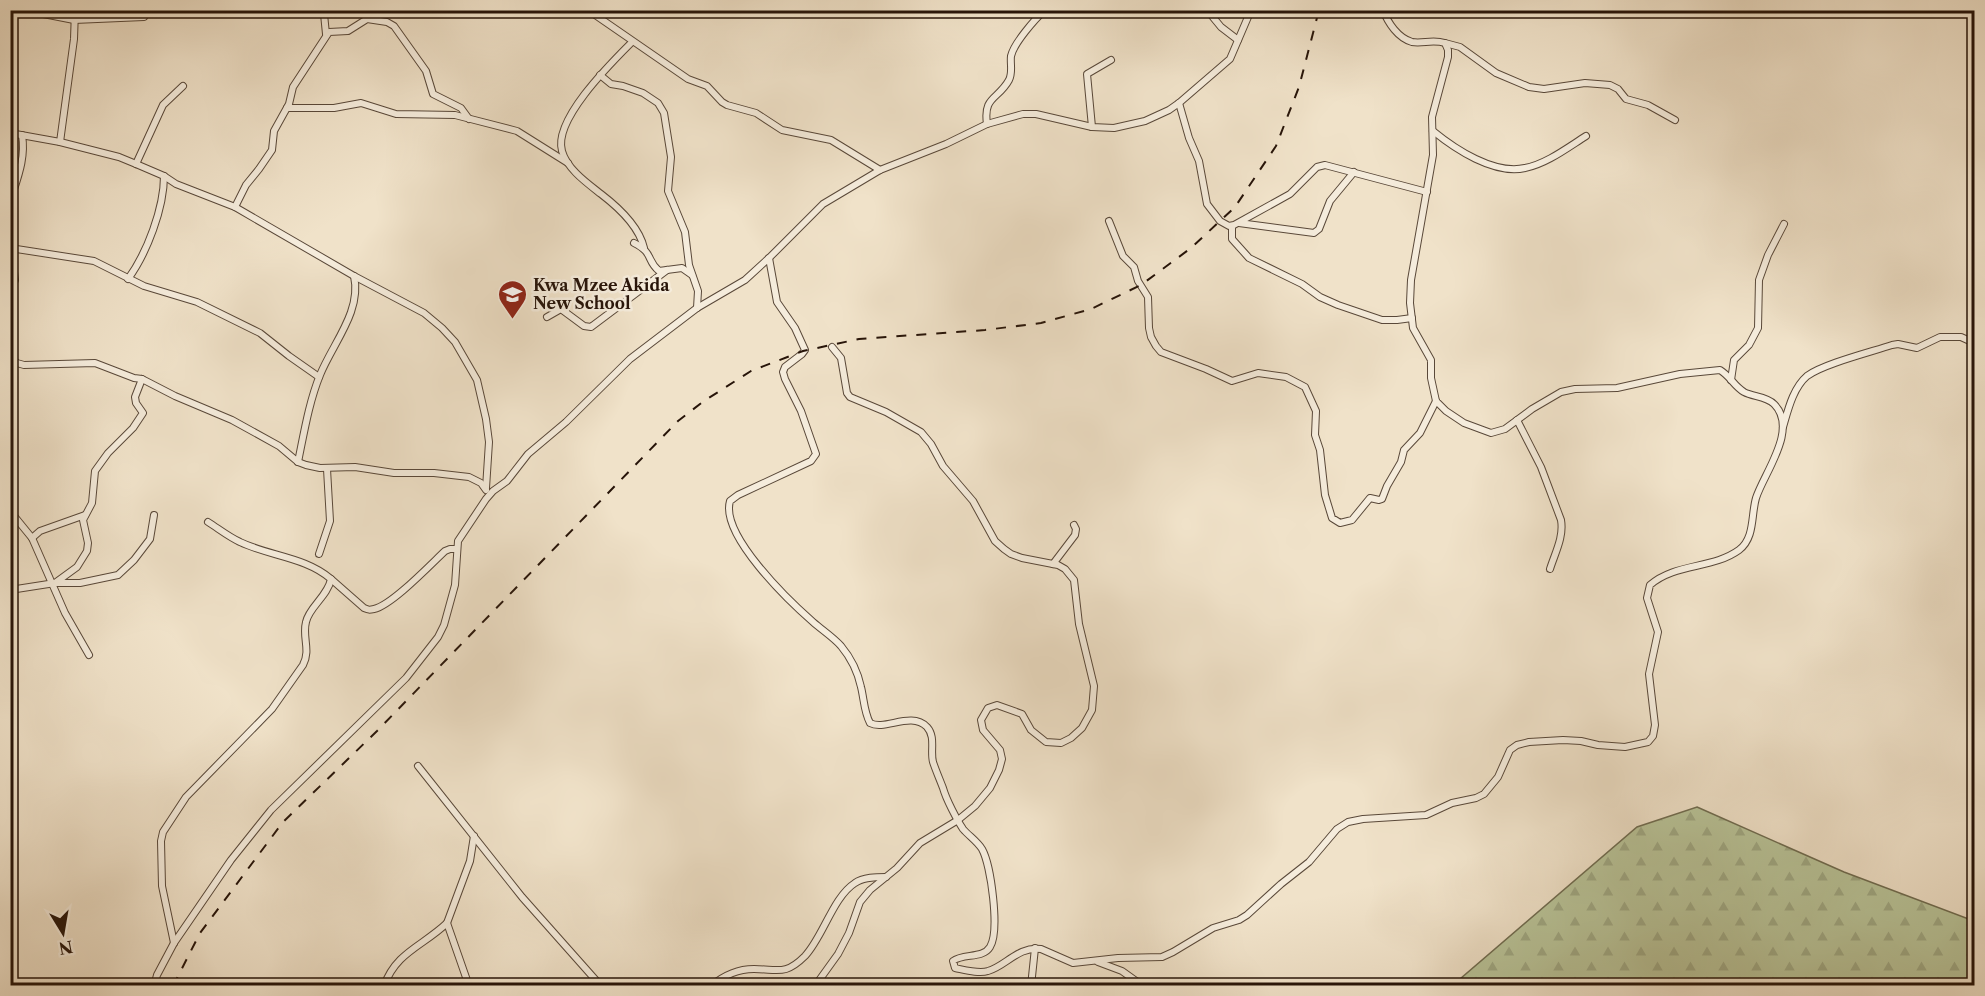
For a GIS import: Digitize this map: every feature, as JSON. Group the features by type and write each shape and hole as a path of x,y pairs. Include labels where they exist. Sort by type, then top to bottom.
{"street":[{"path":"23,10 74,20 144,17"},
{"path":"60,142 74,39 75,10"},
{"path":"236,207 246,185 272,150 275,127 287,108 293,87 326,34 324,14 317,10"},
{"path":"588,10 688,79 707,86 727,105 756,113 782,130 831,140 880,170"},
{"path":"987,124 985,114 988,103 1010,78 1014,50 1033,23 1046,10"},
{"path":"1207,10 1221,27 1238,40"},
{"path":"154,986 174,943 231,860 271,810 406,678 438,638 444,626 455,585 457,549 462,534 486,499 507,481 528,454 566,422 630,359 697,308 745,280 823,204 880,170 946,144 987,124 1023,114 1036,114 1092,127 1114,128 1132,125 1158,116 1179,104 1224,66 1230,59 1251,10"},
{"path":"1383,10 1391,26 1400,36 1412,42 1437,40 1460,46 1496,73 1530,87 1544,89 1559,85 1592,83 1610,85 1618,89 1626,99 1648,105 1675,120"},
{"path":"326,34 348,31 367,19 390,22 426,72 433,94 461,108 469,119"},
{"path":"632,42 600,75 573,110 560,140 561,151 568,163 580,177 622,212 639,235 644,248"},
{"path":"1445,43 1448,57 1434,104 1432,154 1411,280 1412,318 1418,339 1431,360 1431,378 1436,401 1464,423 1481,431 1496,432 1505,429 1544,401 1561,392 1575,389 1617,388 1680,374 1720,370 1747,394 1771,401 1781,418 1782,432"},
{"path":"1092,127 1087,74 1111,60"},
{"path":"600,75 611,84 643,93 661,107 664,113 671,157 668,192 685,232 688,259 698,291 697,308"},
{"path":"136,164 162,105 183,86"},
{"path":"287,108 334,108 361,103 396,114 444,114 517,131 568,163"},
{"path":"1179,104 1199,161 1207,204 1220,220 1232,226"},
{"path":"1433,131 1472,158 1484,163 1518,170 1557,154 1586,136"},
{"path":"10,133 60,142 119,157 164,176 176,184 236,207 354,276 424,313 455,342 477,380 489,442 486,499"},
{"path":"10,202 22,168 24,144 22,135"},
{"path":"1232,226 1290,194 1317,167 1325,165 1426,192"},
{"path":"1238,223 1314,233 1319,229 1330,201 1354,172"},
{"path":"128,279 138,263 160,211 164,176"},
{"path":"1109,221 1123,256 1134,267 1138,281 1148,297 1150,338 1161,352 1206,369 1227,380 1235,381 1262,373 1286,377 1308,391 1316,414 1315,435 1320,450 1325,495 1328,509 1335,521 1340,523 1352,520 1370,498 1382,499 1401,462 1404,450 1420,433 1436,401"},
{"path":"1731,381 1734,360 1749,345 1758,328 1759,280 1768,255 1784,224"},
{"path":"1232,226 1232,239 1249,258 1302,284 1320,297 1382,320 1412,318"},
{"path":"10,238 15,279 10,294"},
{"path":"634,243 648,252 655,268 659,271 682,268 692,275"},
{"path":"11,248 94,261 144,286 197,302 260,333 319,377"},
{"path":"770,258 777,302 795,328 805,349 783,369 816,449 816,454 811,461 730,501 729,512 735,531 751,557 811,621 840,645 857,673 870,723 877,726 900,721 924,725 928,728 933,743 933,762 946,797 964,830 977,842 986,859 993,894 994,932 990,948 985,953 957,958 953,961 955,968 962,970 987,971 1017,954 1035,948 1068,962 1078,963 1118,958 1162,957 1184,946 1200,934 1239,920 1309,862 1337,829 1348,822 1426,815 1452,803 1484,794 1493,785 1510,750 1518,745 1563,740 1625,747 1648,742 1653,736 1655,725 1650,674 1658,632 1647,598 1650,585 1668,573 1729,555 1741,549 1749,536 1756,499 1770,471 1791,400 1806,377 1827,366 1892,345 1917,348 1940,337 1961,337 1972,342 1974,373"},
{"path":"547,317 557,309 561,309 584,326 591,327 667,270"},
{"path":"298,462 319,377 355,301 357,288 354,276"},
{"path":"815,986 838,954 849,933 860,902 870,890 888,876 920,843 958,820 975,806 990,788 1002,759 1000,750 983,730 981,720 988,708 997,705 1022,714 1031,730 1046,742 1060,742 1071,738 1082,728 1092,710 1094,686 1079,624 1076,586 1071,575 1065,569 1053,564 1017,557 995,541 973,501 943,466 931,444 921,432 886,412 850,397 847,393 842,358 832,347"},
{"path":"10,357 24,365 96,363 142,379 232,420 279,446 298,462 306,465 470,477 486,489"},
{"path":"53,583 77,567 87,551 88,543 83,520 92,503 95,471 108,453 134,428 142,413 135,397 142,379"},
{"path":"1517,420 1541,467 1561,520 1563,529 1550,568"},
{"path":"319,554 330,521 327,468"},
{"path":"10,512 32,538 65,613 89,655"},
{"path":"32,538 40,531 85,515"},
{"path":"10,590 53,583 80,583 118,575 134,560 150,539 154,515"},
{"path":"208,522 241,543 296,561 326,575 364,608 370,610 392,598 445,551 457,549"},
{"path":"1053,564 1075,535 1074,525"},
{"path":"174,943 162,886 161,842 163,832 186,797 272,709 303,665 308,650 306,621 328,588 331,579"},
{"path":"418,766 522,897 601,986"},
{"path":"384,986 399,958 447,923 470,861 474,836"},
{"path":"711,986 736,972 752,969 777,971 788,969 806,955 838,903 854,883 888,876"},
{"path":"447,923 469,986"},
{"path":"1031,986 1035,948"},
{"path":"1095,961 1122,971 1143,986"}],"green space":[{"path":"1697,807 1844,872 1974,921 1974,985 1453,985 1637,827"}],"railway":[{"path":"173,986 200,933 283,822 377,731 678,421 704,401 751,371 803,351 859,339 985,330 1041,323 1091,309 1141,285 1191,248 1235,207 1276,146 1299,87 1319,10"}],"place":[{"name":"Kwa Mzee Akida New School","path":"512,320"}]}
